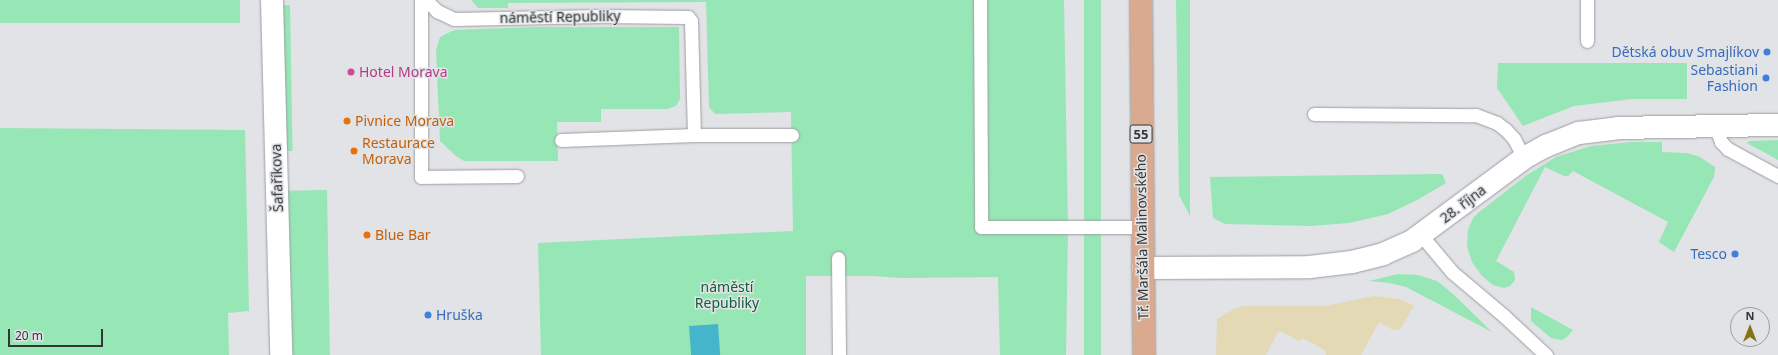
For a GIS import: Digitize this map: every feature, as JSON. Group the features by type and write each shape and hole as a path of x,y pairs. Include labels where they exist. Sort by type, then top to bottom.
{"main road":[{"name":"Tř. Maršála Malinovského","path":"1140,0 1144,355"}],"street":[{"name":"Šafaříkova","path":"272,0 281,355"},
{"name":"28. října","path":"1143,268 1334,266 1383,254 1421,235 1524,158 1561,139 1590,130 1715,126 1778,126"}],"lane":[{"path":"422,0 422,177 517,176"},
{"name":"náměstí Republiky","path":"426,0 437,11 454,19 601,16 688,17 691,28 694,135"},
{"path":"980,0 981,227 1142,227"},
{"path":"1587,0 1587,41"},
{"path":"1314,114 1476,115 1497,123 1506,130 1514,139 1524,158"},
{"path":"1715,126 1721,142 1728,149 1778,176"},
{"path":"561,140 694,135 792,135"},
{"path":"1421,235 1452,272 1503,315 1546,355"},
{"path":"838,258 839,355"}],"green space":[{"path":"0,0 240,0 240,23 0,23"},
{"path":"471,0 1064,0 1068,228 1066,355 1000,355 998,277 903,278 872,276 806,276 806,355 541,355 538,243 793,231 791,112 715,114 709,107 706,2 508,3 508,8 478,8"},
{"path":"1084,0 1101,0 1101,355 1084,355"},
{"path":"1176,0 1190,0 1190,216 1179,195"},
{"path":"277,5 290,5 293,151 280,151"},
{"path":"540,27 679,27 680,99 676,106 667,109 601,109 601,122 557,122 558,161 464,161 456,156 440,141 436,50 440,37 454,30"},
{"path":"1498,63 1687,63 1687,99 1632,99 1574,106 1523,126 1497,88"},
{"path":"0,128 245,130 249,311 228,313 229,355 0,355"},
{"path":"1778,140 1778,160 1747,143 1750,141"},
{"path":"1632,142 1662,142 1662,152 1687,153 1700,157 1715,167 1714,177 1674,252 1659,242 1668,222 1573,171 1568,176 1564,176 1545,167 1496,261 1514,272 1515,280 1510,286 1504,288 1493,285 1482,276 1472,262 1467,247 1468,230 1473,218 1478,213 1527,175 1556,157 1591,146"},
{"path":"1442,174 1446,183 1417,200 1388,214 1349,223 1311,226 1225,224 1213,218 1210,177"},
{"path":"327,190 330,355 289,355 286,191"},
{"path":"1398,274 1418,275 1437,281 1452,293 1492,332 1406,287 1390,283 1369,281"},
{"path":"1531,307 1573,330 1566,338 1561,340 1551,338 1531,321"}],"sand":[{"path":"1374,296 1399,299 1414,306 1400,330 1391,329 1379,322 1361,355 1326,355 1326,351 1303,338 1299,341 1280,331 1278,332 1266,355 1216,355 1217,319 1234,309 1243,306 1324,306"}],"water":[{"path":"718,324 720,355 691,355 689,326"}],"place":[{"name":"Dětská obuv Smajlíkov","path":"1767,52"},
{"name":"Hotel Morava","path":"351,72"},
{"name":"Sebastiani Fashion","path":"1766,78"},
{"name":"Pivnice Morava","path":"347,121"},
{"name":"Restaurace Morava","path":"354,151"},
{"name":"Blue Bar","path":"367,235"},
{"name":"Tesco","path":"1735,254"},
{"name":"Hruška","path":"428,315"}]}
